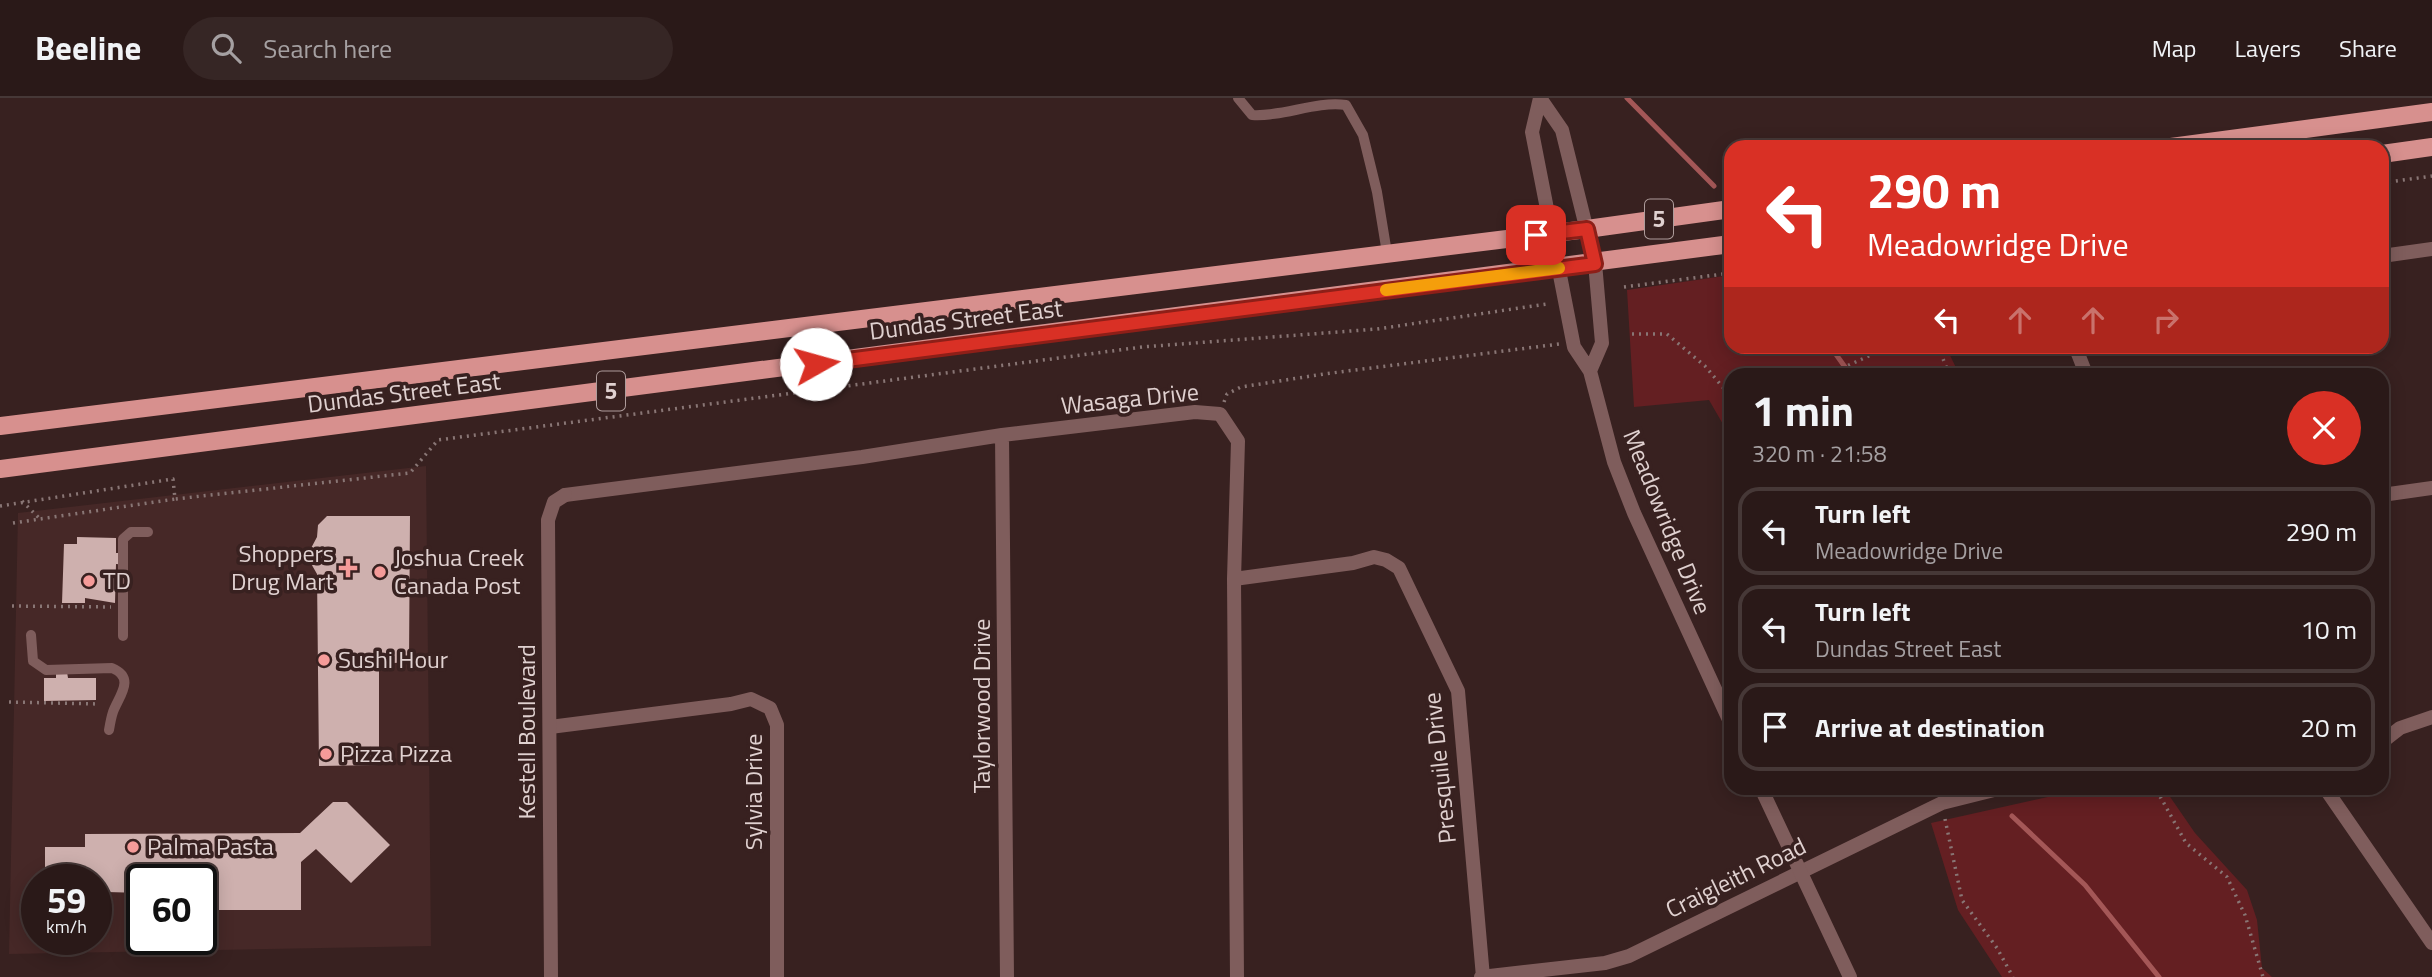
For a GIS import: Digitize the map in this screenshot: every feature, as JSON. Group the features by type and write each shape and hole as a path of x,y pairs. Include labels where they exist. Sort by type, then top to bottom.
{"main road":[{"path":"2223,140 2432,112"},
{"path":"2389,153 2432,147"},
{"name":"Dundas Street East","path":"0,426 1724,210"},
{"name":"Dundas Street East","path":"0,469 1595,264 1724,245"}],"street":[{"name":"Meadowridge Drive","path":"1590,371 1602,343 1595,264 1562,131 1540,98 1532,132 1574,346 1590,371 1614,462 1683,623 1724,709"},
{"path":"2389,255 2432,249"},
{"name":"Wasaga Drive","path":"565,495 862,457 1002,435 1195,412 1220,414 1238,441 1234,579 1237,977"},
{"name":"Taylorwood Drive","path":"1002,435 1007,977"},
{"path":"2389,494 2432,488"},
{"name":"Kestell Boulevard","path":"551,977 548,520 554,502 565,495"},
{"name":"Presquile Drive","path":"1234,579 1353,563 1374,557 1386,559 1399,568 1458,691 1482,977"},
{"name":"Sylvia Drive","path":"550,727 731,704 751,699 770,708 777,725 778,977"},
{"path":"2389,737 2400,728 2432,717"},
{"path":"1764,795 1850,977"},
{"name":"Craigleith Road","path":"1482,977 1605,963 1629,956 1942,803 1974,795"},
{"path":"2330,795 2432,943"}],"lane":[{"path":"1238,98 1252,115 1265,116 1328,102 1346,105 1363,135 1377,192 1387,253"},
{"path":"122,636 123,538 131,532 148,532"},
{"path":"31,635 33,661 46,670 112,668 120,671 125,678 125,688 114,710 109,730"}],"path":[{"path":"2389,182 2432,176"},
{"path":"1624,287 1724,273"},
{"path":"13,523 175,499 410,473 438,440 463,436 1142,347 1377,329 1547,304"},
{"path":"1632,334 1667,334 1705,366 1724,389"},
{"path":"1220,414 1227,394 1241,387 1559,344"},
{"path":"1842,368 1874,354"},
{"path":"0,506 173,479 175,499"},
{"path":"22,501 40,519"},
{"path":"12,606 113,607"},
{"path":"9,702 99,704"},
{"path":"2158,795 2186,843 2227,877 2245,915 2263,977"},
{"path":"1942,803 1962,900 1997,948 2013,977"}],"shaded area":[{"path":"1724,276 1724,354 1949,354 1956,368 1724,368 1724,426 1709,400 1634,407 1627,290"},
{"path":"426,466 431,946 217,950 217,864 126,864 126,952 112,952 112,864 21,864 21,954 9,954 18,513"},
{"path":"2057,795 2169,795 2195,833 2247,890 2257,920 2262,968 2272,977 2002,977 1958,910 1931,823"}],"building":[{"path":"327,516 410,516 409,662 379,664 379,765 319,766 317,574 309,560 309,552 317,537 318,525"},
{"name":"TD","path":"77,537 116,538 116,553 128,553 128,565 116,564 115,603 85,598 85,603 62,603 64,544 77,544"},
{"path":"67,672 68,678 96,678 96,700 44,701 44,678 56,678 56,673"},
{"path":"333,802 347,802 390,845 351,883 316,849 301,862 301,910 217,910 217,864 126,864 126,893 112,892 112,864 45,864 45,847 85,847 85,834 300,833"}],"waterway":[{"path":"1627,98 1714,186"},
{"path":"1836,354 1846,368"},
{"path":"2012,816 2085,885 2159,977"}],"slow traffic":[{"path":"1386,290 1559,268"}],"place":[{"name":"Shoppers Drug Mart","path":"348,568"},
{"name":"Joshua Creek Canada Post","path":"380,572"},
{"name":"TD","path":"89,581"},
{"name":"Sushi Hour","path":"324,660"},
{"name":"Pizza Pizza","path":"326,754"},
{"name":"Palma Pasta","path":"133,847"}],"route":[{"path":"816,364 1595,264 1587,229 1536,235"}]}
